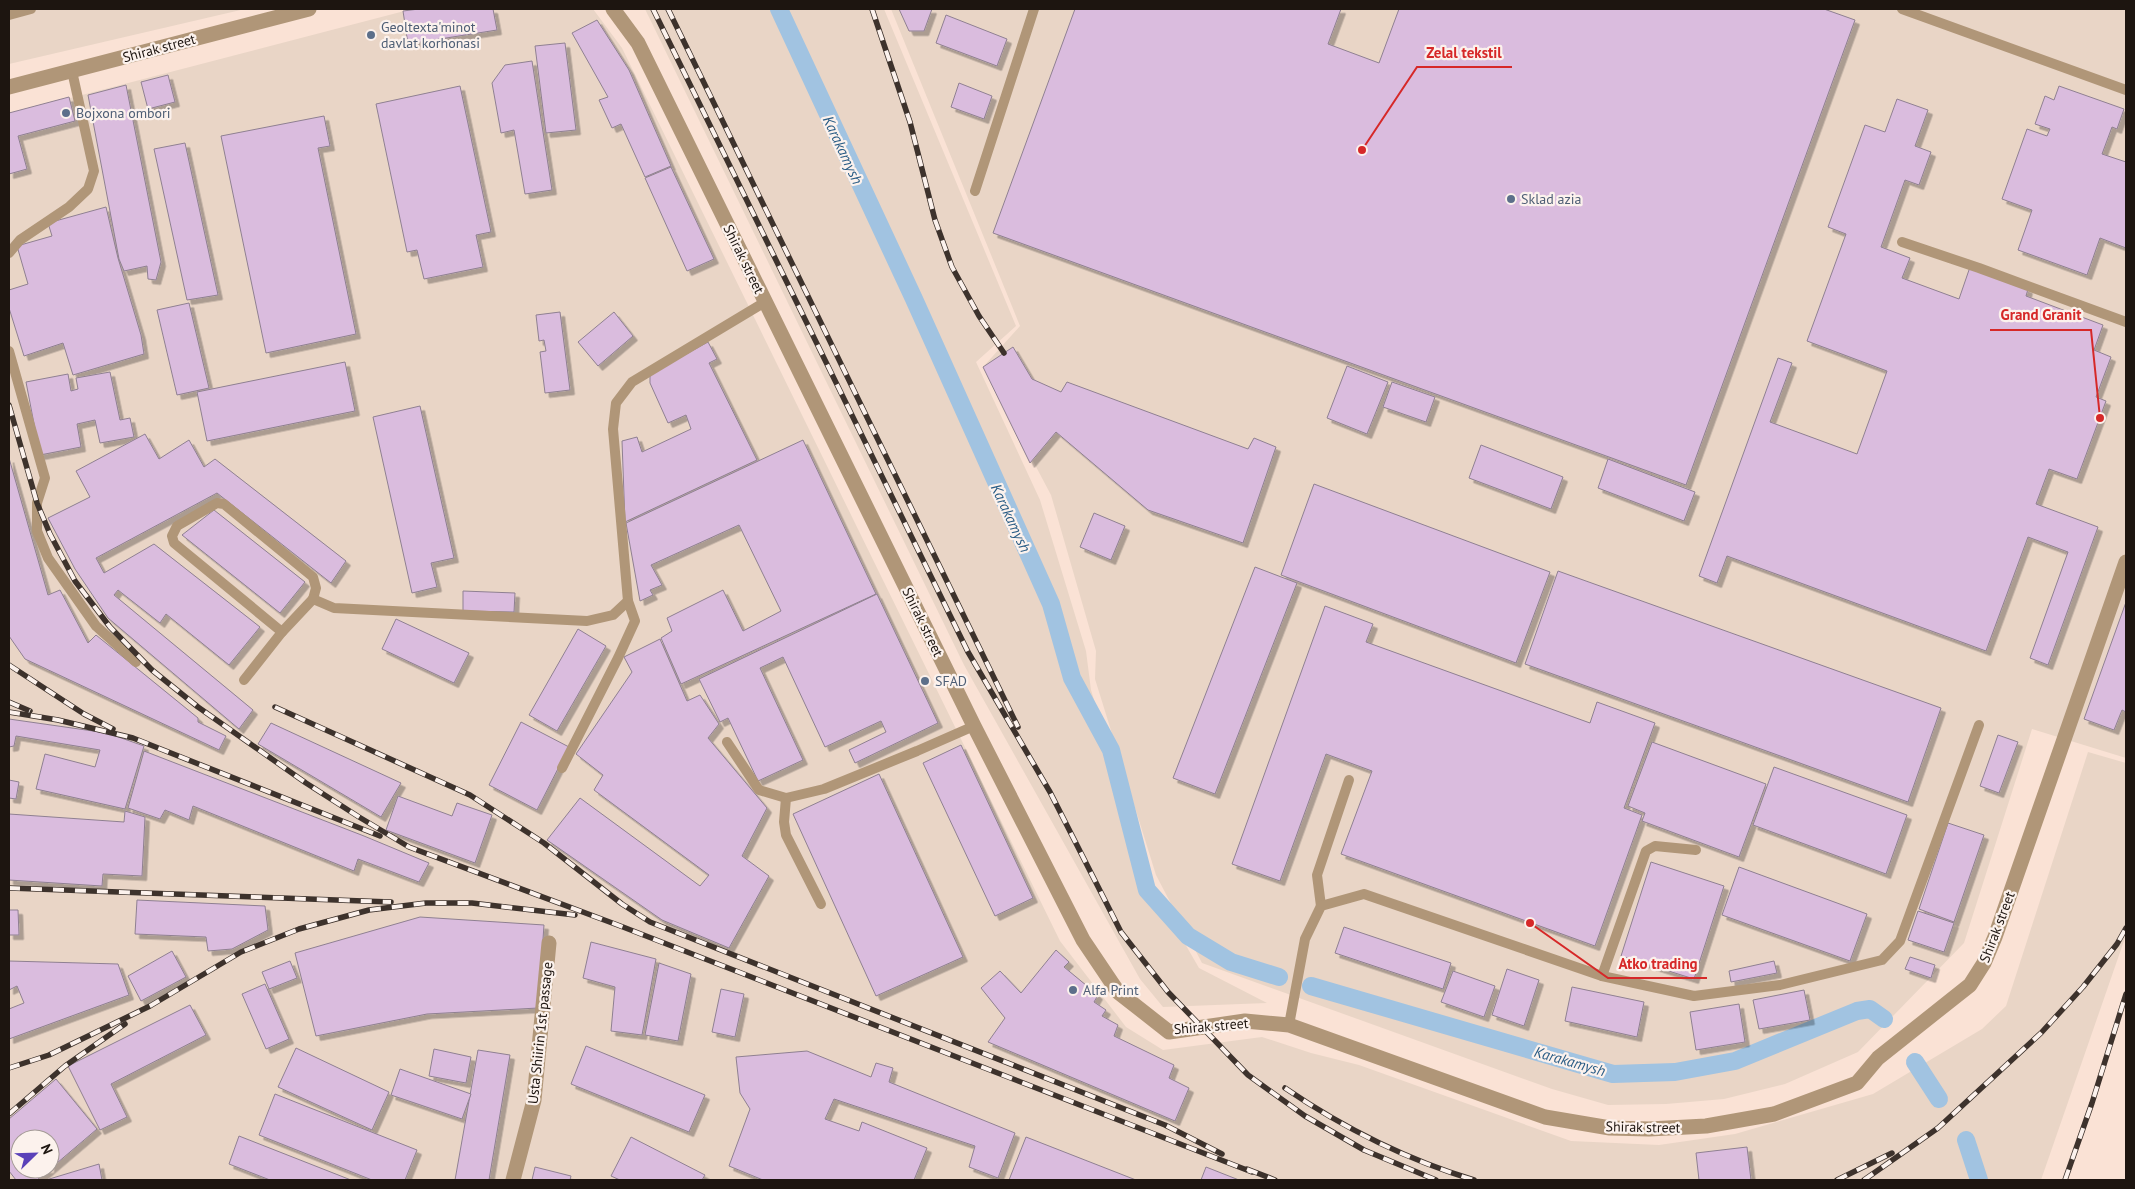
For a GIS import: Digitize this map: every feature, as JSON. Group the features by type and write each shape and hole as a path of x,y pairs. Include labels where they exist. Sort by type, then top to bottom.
{"street":[{"name":"Shirak street","path":"9,87 289,11 309,9"},
{"name":"Shirak street","path":"614,9 638,43 974,726 1083,940 1118,992 1169,1032 1244,1022 1289,1025 1545,1117 1610,1128 1649,1129 1716,1124 1774,1114 1857,1083 1878,1058 1970,985 1984,963 1998,928 2126,562"},
{"name":"Usta Shiirin 1st passage","path":"513,1180 534,1100 549,943"}],"lane":[{"path":"9,15 31,9"},
{"path":"975,191 1034,9"},
{"path":"1902,9 2126,90"},
{"path":"9,254 20,240 70,207 88,189 94,171 72,70"},
{"path":"1902,242 2126,322"},
{"path":"562,768 635,621 625,587 613,429 616,403 632,382 765,302"},
{"path":"9,351 44,478 37,503 37,531 48,558 96,626 136,662"},
{"path":"244,680 282,632 313,600 316,588 313,577 224,504 217,503 177,526 172,536 174,543 282,632"},
{"path":"313,600 334,608 587,621 613,615 628,602"},
{"path":"1321,906 1364,894 1602,976 1694,996 1780,985 1882,960 1900,941 1979,725"},
{"path":"726,742 759,790 786,798 824,789 917,752 974,726"},
{"path":"1289,1025 1305,939 1321,906 1317,875 1349,780"},
{"path":"786,798 784,822 786,836 821,904"},
{"path":"1602,976 1646,851 1655,846 1696,850"}],"shaded area":[{"path":"9,9 245,9 9,64"},
{"path":"412,9 593,9 622,48 1060,941 1126,1027 1163,1050 1262,1037 1311,1053 1359,1065 1571,1141 1659,1145 1735,1134 1873,1094 1982,1029 2006,1006 2088,752 2126,763 2126,935 2041,1180 9,1180 9,114"},
{"path":"645,9 884,9 1016,326 976,362 1040,500 1086,651 1091,690 1151,885 1199,968 1267,1003 1163,1007 1140,979 964,665"},
{"path":"891,9 2126,9 2126,758 2032,729 1964,943 1858,1052 1785,1084 1724,1099 1666,1104 1608,1105 1552,1089 1202,963 1156,875 1095,679 1096,651 1051,495 983,367 1020,326"}],"building":[{"path":"419,9 493,9 497,30 408,44 403,11"},
{"path":"899,9 932,9 924,31 909,31"},
{"path":"1075,9 1341,9 1328,44 1379,63 1399,9 1824,9 1855,20 1686,485 993,233"},
{"path":"946,15 1007,39 997,66 936,43"},
{"path":"597,20 629,70 671,166 645,177 621,124 612,128 599,100 608,97 572,33"},
{"path":"565,43 576,130 546,133 535,46"},
{"path":"532,61 552,190 525,194 514,130 501,133 492,83 505,65"},
{"path":"168,75 175,102 148,109 141,82"},
{"path":"959,83 992,96 984,119 951,107"},
{"path":"126,85 161,262 156,280 148,279 147,266 124,271 119,259 88,95"},
{"path":"460,86 491,232 476,235 483,267 424,279 417,250 407,252 376,104"},
{"path":"2059,86 2124,109 2117,129 2112,127 2102,154 2126,162 2126,248 2100,238 2087,275 2018,250 2032,210 2002,199 2027,129 2047,136 2050,129 2035,124 2045,96 2054,100"},
{"path":"69,97 75,121 18,136 27,169 9,174 9,113"},
{"path":"1897,99 1928,110 1915,146 1931,152 1919,185 1905,180 1881,247 1910,258 1902,278 1959,299 1970,267 2028,289 2026,296 2103,325 2094,350 2111,357 2096,397 2106,401 2077,479 2049,469 2036,504 2098,527 2048,665 2030,658 2068,552 2028,537 1986,651 1727,556 1717,583 1699,576 1778,358 1792,363 1770,422 1857,454 1887,371 1807,341 1846,234 1828,227 1865,125 1885,132"},
{"path":"324,116 330,146 318,148 356,334 266,353 221,136"},
{"path":"185,143 218,295 187,300 154,149"},
{"path":"671,167 714,259 687,271 645,178"},
{"path":"106,207 118,258 141,335 144,354 73,375 63,343 24,356 9,308 9,290 28,284 17,246 52,236 48,223"},
{"path":"189,303 209,388 177,395 157,310"},
{"path":"560,312 570,390 545,393 540,352 546,351 544,340 539,341 536,315"},
{"path":"614,312 633,336 598,366 578,342"},
{"path":"708,342 717,359 709,363 757,460 625,522 622,441 637,437 642,452 691,429 686,415 668,423 650,383 650,374"},
{"path":"1013,347 1032,379 1061,392 1067,382 1248,449 1254,438 1276,447 1243,543 1148,510 1056,432 1030,463 983,367"},
{"path":"345,362 355,411 207,441 197,392"},
{"path":"1347,366 1388,382 1367,434 1327,418"},
{"path":"110,372 120,420 130,418 134,437 100,443 95,420 77,424 81,447 40,455 26,382 68,374 71,391 78,389 76,378"},
{"path":"1392,382 1435,397 1426,422 1383,407"},
{"path":"420,406 454,558 431,563 437,587 412,593 373,417"},
{"path":"145,434 159,459 189,440 204,467 215,459 346,561 331,583 217,493 96,558 104,573 154,544 260,627 229,665 166,614 160,623 118,590 114,595 253,710 239,729 108,618 75,569 48,518 90,497 76,471"},
{"path":"803,440 876,594 681,684 661,638 672,631 667,618 723,590 743,631 781,611 739,525 651,565 662,585 650,590 653,595 640,601 626,523"},
{"path":"1481,445 1563,477 1551,509 1469,478"},
{"path":"9,458 48,595 60,590 88,643 96,635 198,718 198,722 226,736 219,750 25,659 9,636"},
{"path":"1608,459 1695,492 1684,521 1598,488"},
{"path":"1314,484 1550,572 1516,663 1281,575"},
{"path":"214,510 305,582 280,613 182,535"},
{"path":"1094,513 1125,526 1111,560 1080,547"},
{"path":"1255,567 1297,583 1215,794 1173,778"},
{"path":"1558,571 1941,708 1908,802 1525,664"},
{"path":"463,591 515,593 514,612 463,611"},
{"path":"877,594 938,723 855,763 849,750 886,732 881,721 825,747 783,657 760,668 803,760 758,781 728,718 720,722 699,679"},
{"path":"2126,602 2126,712 2122,710 2114,730 2084,719"},
{"path":"1325,606 1373,624 1366,642 1590,723 1597,702 1655,723 1624,808 1642,815 1595,946 1341,854 1372,771 1326,754 1280,881 1232,864"},
{"path":"396,619 469,653 454,683 382,649"},
{"path":"578,629 606,646 557,731 529,715"},
{"path":"660,639 687,701 700,695 719,724 708,738 767,808 742,856 769,876 729,948 662,920 547,840 580,798 700,886 709,875 594,790 603,775 576,754 632,672 624,657"},
{"path":"9,719 107,733 144,746 125,809 36,789 45,754 95,767 100,750 16,736 14,746 9,747"},
{"path":"521,722 569,747 537,810 489,785"},
{"path":"271,723 401,783 381,817 258,744"},
{"path":"1998,735 2018,742 1999,793 1980,786"},
{"path":"1652,742 1766,784 1739,857 1642,821 1645,813 1628,806"},
{"path":"961,745 1033,898 995,916 923,763"},
{"path":"144,751 429,863 419,882 358,859 354,871 193,806 189,820 165,810 160,819 128,808"},
{"path":"1774,767 1907,815 1886,874 1753,825"},
{"path":"879,774 963,957 876,996 793,814"},
{"path":"9,780 19,782 16,799 9,798"},
{"path":"398,796 452,816 457,803 492,815 475,863 386,830"},
{"path":"125,811 145,817 142,876 103,874 102,886 9,880 9,814 124,822"},
{"path":"1948,823 1984,835 1954,922 1919,909"},
{"path":"1651,862 1724,886 1694,979 1621,956"},
{"path":"1739,867 1867,914 1850,961 1722,915"},
{"path":"137,900 265,906 268,930 232,949 208,951 206,937 135,934"},
{"path":"9,910 18,910 19,935 9,935"},
{"path":"1918,911 1954,923 1944,952 1908,940"},
{"path":"420,917 544,925 538,1008 427,1014 316,1036 295,953"},
{"path":"1344,927 1451,963 1443,989 1335,953"},
{"path":"591,942 656,959 642,1035 611,1031 615,987 583,978"},
{"path":"1056,950 1069,962 1064,967 1098,995 1094,1002 1106,1010 1102,1016 1118,1025 1114,1036 1174,1065 1169,1078 1189,1088 1175,1121 988,1042 1005,1018 981,988 1000,971 1021,993"},
{"path":"172,951 186,977 141,1001 128,976"},
{"path":"1910,957 1935,965 1931,978 1905,969"},
{"path":"9,961 118,964 129,995 9,1039 9,1009 24,1003 17,986 9,990"},
{"path":"290,961 297,978 269,989 262,972"},
{"path":"1774,961 1777,973 1731,982 1729,971"},
{"path":"659,963 691,974 678,1041 645,1035"},
{"path":"1507,969 1539,980 1524,1026 1492,1015"},
{"path":"1453,971 1495,986 1484,1017 1441,1002"},
{"path":"265,984 289,1039 266,1049 242,994"},
{"path":"1572,987 1644,1002 1637,1037 1565,1021"},
{"path":"721,989 744,994 735,1037 712,1032"},
{"path":"1804,990 1810,1020 1759,1029 1753,1000"},
{"path":"1739,1004 1745,1042 1696,1050 1690,1012"},
{"path":"190,1005 206,1035 111,1084 127,1117 100,1130 68,1066"},
{"path":"586,1046 705,1095 689,1132 571,1084"},
{"path":"296,1048 389,1092 372,1130 278,1087"},
{"path":"434,1049 471,1057 466,1083 429,1076"},
{"path":"478,1050 510,1055 489,1180 455,1180"},
{"path":"807,1051 871,1077 876,1063 893,1068 889,1082 1015,1133 998,1178 969,1167 975,1146 834,1099 825,1119 859,1131 862,1122 927,1148 914,1180 763,1180 729,1166 750,1109 740,1093 736,1057"},
{"path":"400,1069 471,1094 462,1119 391,1095"},
{"path":"56,1079 97,1129 60,1160 60,1129 10,1129 10,1172 9,1171 9,1119"},
{"path":"275,1094 417,1150 405,1180 372,1180 259,1135"},
{"path":"239,1136 351,1180 270,1180 229,1164"},
{"path":"631,1137 705,1175 702,1180 620,1180 611,1176"},
{"path":"1026,1137 1136,1180 1009,1180"},
{"path":"1747,1147 1751,1180 1699,1180 1696,1153"},
{"path":"99,1164 102,1180 46,1180 60,1179 60,1176"},
{"path":"535,1167 571,1176 570,1180 532,1180"},
{"path":"1206,1167 1239,1180 1201,1180"},
{"path":"15,1179 38,1179 37,1180"}],"waterway":[{"name":"Karakamysh","path":"779,9 914,299 1051,604 1072,678 1111,750 1147,890 1188,936 1231,962 1279,977"},
{"name":"Karakamysh","path":"1311,986 1613,1074 1675,1072 1735,1061 1857,1011 1870,1009 1884,1019"},
{"name":"Karakamysh","path":"1915,1062 1939,1099"},
{"name":"Karakamysh","path":"1966,1140 1979,1180"}],"railway":[{"path":"653,9 968,652 1050,792 1121,932 1168,992 1248,1075 1305,1116 1364,1150 1436,1180"},
{"path":"668,9 1018,727"},
{"path":"872,9 910,122 935,220 952,267 979,316 1004,353"},
{"path":"9,405 37,503 50,534 75,581 110,627 152,670 198,707 306,783 359,817 409,847 623,927 1252,1172"},
{"path":"9,665 84,714 113,729"},
{"path":"9,702 30,711"},
{"path":"275,707 470,795 544,843 622,904 650,922 1165,1125 1222,1154"},
{"path":"9,712 58,720 133,738 380,836"},
{"path":"9,888 391,902"},
{"path":"9,1068 49,1055 150,1006 241,952 299,929 369,910 426,903 472,903 575,915"},
{"path":"1864,1180 1938,1128 2041,1033 2083,987 2117,944 2126,928"},
{"path":"2065,1180 2092,1103 2126,994"},
{"path":"9,1114 65,1066 125,1024"},
{"path":"1285,1088 1330,1117 1376,1142 1424,1163 1474,1180"},
{"path":"1837,1180 1892,1153"},
{"path":"1247,1169 1275,1180"}],"place":[{"name":"Geoltexta'minot davlat korhonasi","path":"371,35"},
{"name":"Bojxona ombori","path":"66,113"},
{"name":"Zelal tekstil","path":"1362,150"},
{"name":"Sklad azia","path":"1511,199"},
{"name":"Grand Granit","path":"2100,418"},
{"name":"SFAD","path":"925,681"},
{"name":"Atko trading","path":"1530,923"},
{"name":"Alfa Print","path":"1073,990"}]}
